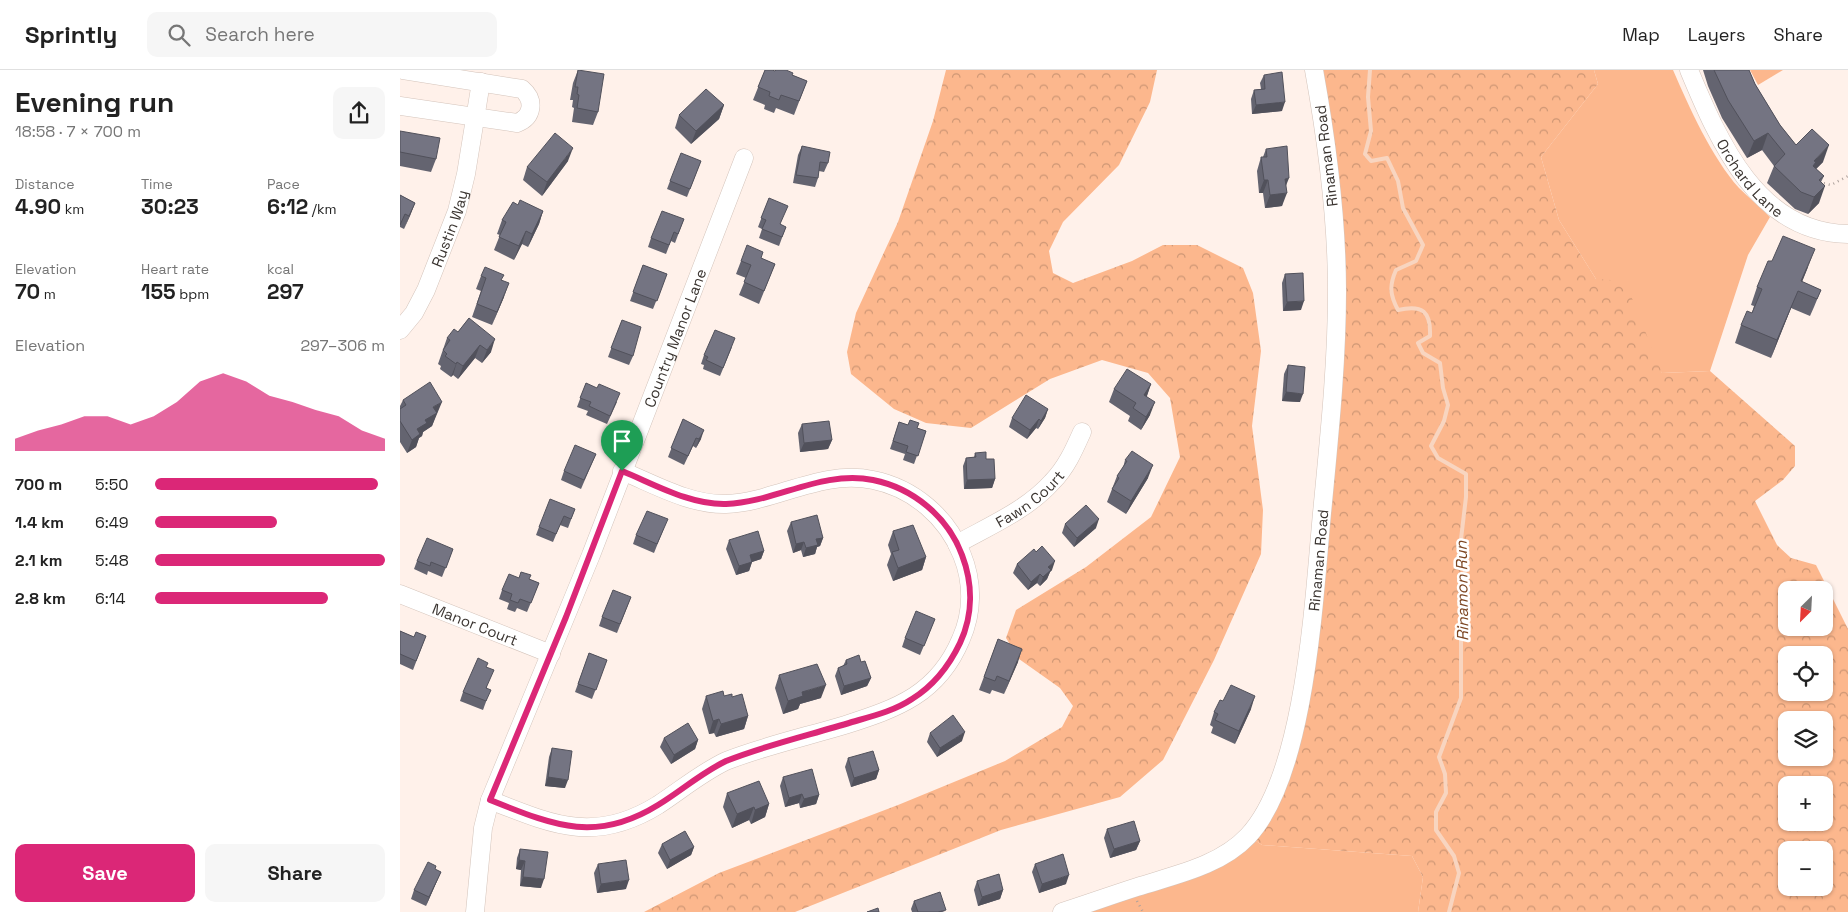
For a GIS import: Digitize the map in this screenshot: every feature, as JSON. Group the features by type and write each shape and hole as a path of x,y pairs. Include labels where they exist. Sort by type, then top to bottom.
{"street":[{"path":"400,106 517,122 526,118 531,108 530,97 522,89 403,70"},
{"name":"Rinaman Road","path":"1062,912 1202,865 1231,850 1257,825 1271,802 1284,767 1298,712 1314,599 1328,442 1336,314 1336,244 1324,134 1314,70"},
{"name":"Orchard Lane","path":"1690,72 1722,144 1749,182 1776,210 1793,222 1816,230 1848,234"},
{"name":"Rustin Way","path":"400,330 414,313 426,290 454,219 466,174 481,82"},
{"name":"Country Manor Lane","path":"475,912 483,828 490,800 551,654 744,158"},
{"name":"Fawn Court","path":"957,544 1022,506 1045,490 1065,465 1082,432"},
{"path":"490,800 564,826 587,828 618,824 644,813 726,761 878,714 907,702 926,689 946,668 958,646 968,621 970,604 968,578 957,544 938,518 920,500 897,488 873,480 830,479 743,502 724,504 705,502 684,496 622,471"},
{"name":"Manor Court","path":"400,594 551,654"}],"path":[{"path":"1818,181 1831,185 1848,176"}],"green space":[{"path":"946,70 1157,70 1150,102 1119,165 1063,222 1049,251 1053,273 1073,283 1132,261 1163,245 1197,245 1243,268 1253,293 1261,351 1252,426 1263,510 1261,554 1214,660 1163,760 1120,797 1001,830 795,912 644,912 719,873 898,805 1005,761 1062,727 1073,706 1060,688 1019,659 1006,638 1016,610 1086,567 1151,517 1180,457 1170,398 1148,373 1102,360 1050,379 971,428 926,423 894,409 851,374 847,352 856,313 898,222 933,121"},
{"path":"1314,70 1594,70 1598,84 1541,157 1559,220 1596,279 1625,281 1662,373 1710,371 1795,446 1795,466 1783,480 1755,501 1777,545 1791,558 1816,565 1824,581 1778,581 1778,636 1833,636 1833,599 1848,629 1848,912 1418,912 1423,877 1412,856 1262,845 1249,836 1297,712 1336,315"},
{"path":"1594,70 1673,70 1710,147 1729,176 1770,217 1748,255 1710,371 1662,373 1596,279 1559,220 1541,157 1598,84"},
{"path":"1750,70 1783,70 1758,85"},
{"path":"1249,836 1262,845 1412,856 1423,877 1418,912 1062,912 1131,889"}],"building":[{"path":"578,70 604,74 598,112 577,108 579,95 577,94 578,87 575,87"},
{"path":"765,70 786,70 793,73 792,75 807,81 799,101 781,95 779,100 769,96 770,92 758,87"},
{"path":"1714,70 1749,70 1755,84 1780,125 1796,145 1812,129 1829,145 1814,161 1816,162 1813,166 1824,176 1819,180 1825,186 1814,197 1801,192 1774,166 1785,154 1768,133 1754,141 1728,100"},
{"path":"1282,72 1285,102 1256,105 1254,90 1265,89 1264,75"},
{"path":"706,89 724,105 696,131 679,115"},
{"path":"400,131 440,138 436,159 400,152"},
{"path":"555,133 573,148 547,182 527,167"},
{"path":"802,146 830,152 828,163 820,162 818,178 796,175"},
{"path":"1287,146 1289,178 1285,179 1287,193 1270,195 1268,180 1264,180 1261,157 1267,157 1266,149"},
{"path":"681,153 701,161 690,189 670,181"},
{"path":"400,195 415,203 409,216 405,214 400,225"},
{"path":"769,198 788,206 780,224 786,227 782,237 762,229 766,220 761,218"},
{"path":"520,200 543,211 532,234 526,231 519,246 499,237 506,222 502,220 513,202 518,205"},
{"path":"662,211 684,219 678,234 674,232 669,245 651,238"},
{"path":"1783,236 1815,249 1801,281 1821,290 1817,299 1798,291 1777,340 1741,325 1747,311 1752,313 1762,289 1757,287 1768,261 1772,261"},
{"path":"747,245 763,252 761,258 775,264 764,291 744,282 751,265 741,261"},
{"path":"643,265 667,274 657,301 633,292"},
{"path":"485,267 504,275 501,280 509,283 497,312 477,304 486,278 481,276"},
{"path":"1303,273 1304,301 1287,302 1285,274"},
{"path":"469,318 495,339 487,350 480,345 463,366 457,362 456,364 445,356 447,354 443,350 450,340 447,338 454,329 458,332"},
{"path":"622,320 641,327 633,356 611,348"},
{"path":"715,330 735,338 723,368 706,360 708,357 704,355"},
{"path":"1288,365 1305,367 1303,394 1286,392"},
{"path":"1127,369 1151,384 1144,395 1155,402 1146,417 1133,408 1136,403 1114,389"},
{"path":"430,382 442,402 433,407 437,413 425,420 427,423 417,429 420,434 412,440 400,421 400,409 406,405 403,400"},
{"path":"586,383 597,388 599,384 620,393 610,416 589,406 591,402 580,398"},
{"path":"1026,395 1048,409 1041,421 1039,419 1030,430 1012,418"},
{"path":"683,419 704,430 699,439 696,438 688,456 671,448"},
{"path":"910,420 919,423 917,428 926,431 918,456 906,452 908,446 893,441 899,422 908,425"},
{"path":"829,421 832,440 804,443 802,424"},
{"path":"575,445 596,454 584,480 564,471"},
{"path":"1132,451 1153,465 1131,501 1112,489 1119,478 1117,476 1127,461 1125,460"},
{"path":"986,452 986,459 994,459 995,479 967,480 966,458 976,457 975,453"},
{"path":"550,499 575,509 571,519 564,516 556,534 539,527"},
{"path":"1086,505 1099,519 1077,538 1065,524"},
{"path":"647,511 668,519 657,544 636,535"},
{"path":"817,515 823,538 816,539 818,545 806,548 804,542 796,544 791,522"},
{"path":"913,525 926,557 898,568 892,552 899,550 893,531"},
{"path":"758,531 764,551 750,555 752,562 739,566 729,540"},
{"path":"427,538 453,549 446,568 431,562 430,566 417,561"},
{"path":"1042,546 1055,561 1048,567 1051,570 1043,577 1040,574 1031,582 1017,564 1034,549 1036,552"},
{"path":"521,572 531,575 529,579 539,583 531,603 520,599 518,603 510,600 512,594 502,590 509,574 519,578"},
{"path":"613,590 631,597 620,624 602,617"},
{"path":"916,611 935,619 924,646 905,638"},
{"path":"400,631 414,637 416,632 426,636 416,661 400,654"},
{"path":"998,639 1022,649 1009,681 997,676 995,681 984,677"},
{"path":"589,653 607,660 596,690 578,684"},
{"path":"859,655 861,662 865,661 871,678 844,686 838,668 847,664 846,660"},
{"path":"478,658 488,663 486,667 494,670 486,688 491,690 486,701 463,692"},
{"path":"817,664 826,685 802,692 803,696 788,701 779,675"},
{"path":"1231,685 1255,696 1239,731 1215,720 1218,714 1214,712 1220,700 1223,701"},
{"path":"723,691 724,696 732,694 732,697 742,694 748,716 721,724 719,719 713,721 706,696"},
{"path":"953,715 965,732 940,748 930,733"},
{"path":"688,723 698,740 674,755 664,738"},
{"path":"552,748 572,751 568,780 548,777"},
{"path":"873,751 879,770 854,778 848,758"},
{"path":"812,769 819,795 804,799 802,794 789,798 783,777"},
{"path":"759,781 769,804 755,810 754,807 737,814 727,793"},
{"path":"1134,821 1140,841 1114,849 1107,829"},
{"path":"685,831 694,847 670,860 662,844"},
{"path":"520,849 548,852 544,879 523,877 525,861 519,860"},
{"path":"1063,854 1069,875 1042,884 1035,864"},
{"path":"626,860 629,880 601,884 598,864"},
{"path":"428,862 436,866 435,869 441,872 429,897 414,890"},
{"path":"999,874 1003,890 982,897 977,881"},
{"path":"940,892 946,910 918,912 914,901"},
{"path":"878,908 879,912 867,912"}],"waterway":[{"name":"Rinamon Run","path":"1370,70 1368,97 1371,131 1365,154 1371,161 1387,158 1398,181 1403,208 1423,245 1416,261 1396,270 1391,286 1393,300 1398,310 1407,308 1419,309 1427,316 1430,336 1418,343 1423,353 1440,363 1443,388 1448,405 1444,421 1431,446 1438,458 1466,474 1466,497 1459,556 1465,569 1461,618 1461,698 1439,757 1445,774 1446,793 1436,812 1436,830 1454,856 1459,873 1449,912"}],"route":[{"path":"622,471 684,496 705,502 724,504 743,502 807,484 844,478 873,480 913,496 926,505 949,531 962,553 967,568 970,589 970,612 962,638 946,668 926,689 900,706 726,761 705,772 672,796 625,822 609,826 576,828 530,815 490,800 566,617 622,471"}]}
